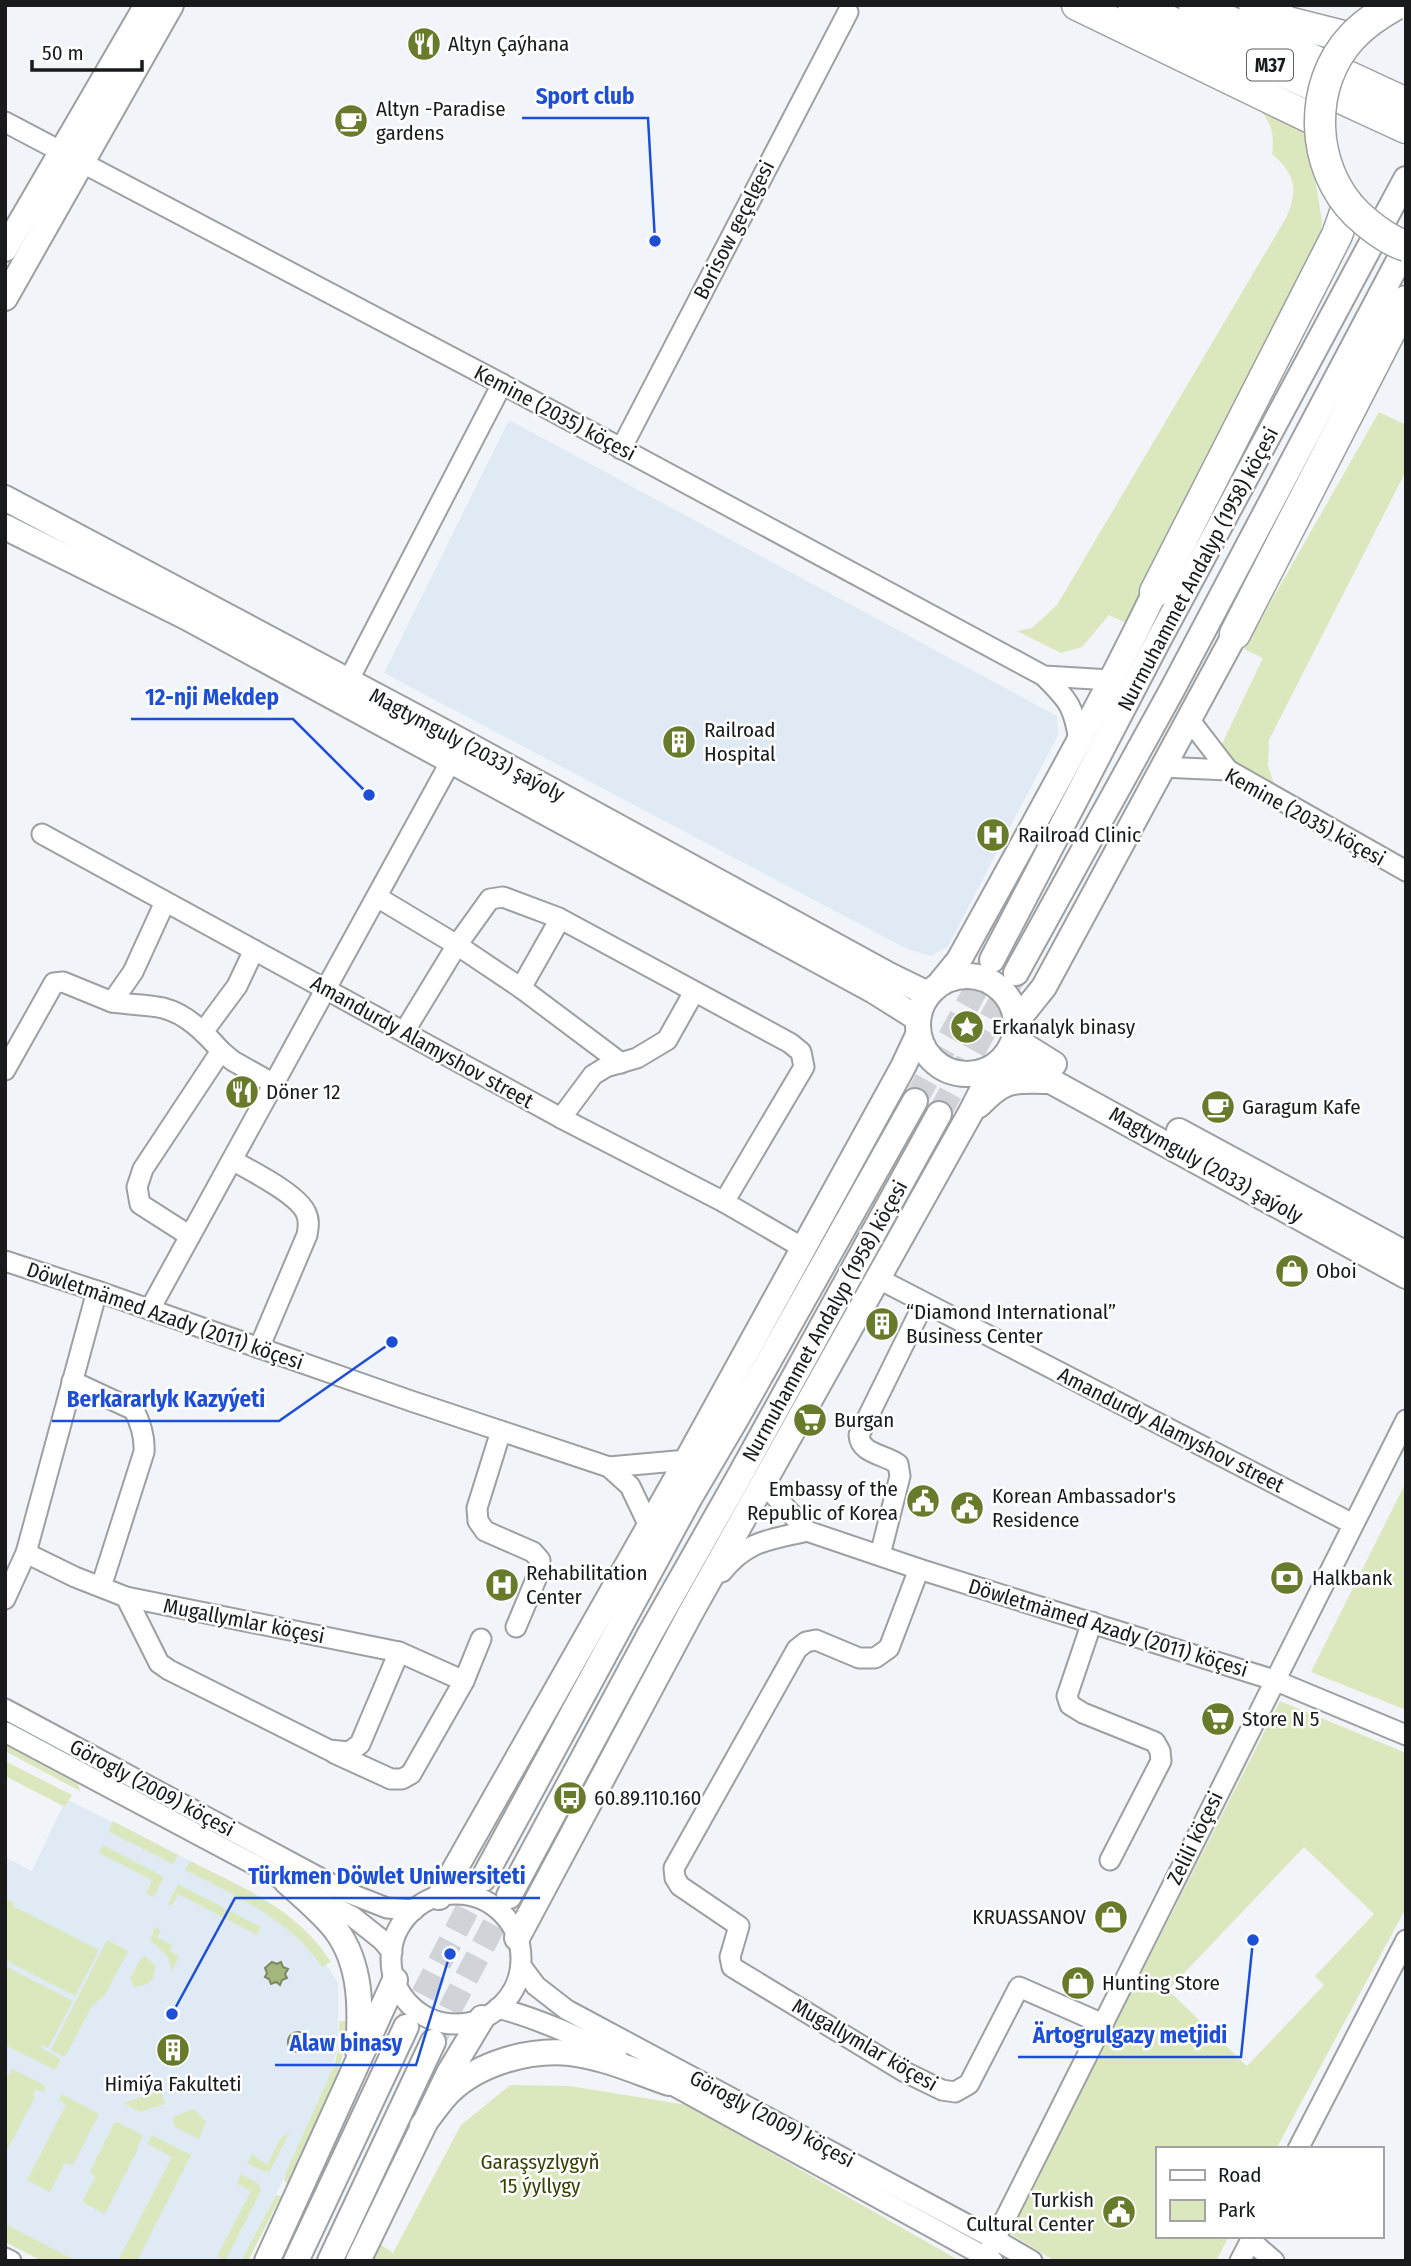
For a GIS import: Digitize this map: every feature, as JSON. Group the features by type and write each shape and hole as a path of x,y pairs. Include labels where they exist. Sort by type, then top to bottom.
{"highway":[{"path":"1077,5 1319,122"},
{"name":"M37","path":"1133,5 1406,128"},
{"name":"M37","path":"1194,5 1406,103"},
{"path":"1254,5 1288,22 1351,38"},
{"path":"1395,5 1375,16 1351,38 1334,64 1323,92 1319,122 1321,144 1330,175 1348,204 1372,228 1406,247"},
{"path":"1155,592 1337,235 1348,204"},
{"path":"1235,634 1406,301"}],"main road":[{"path":"5,298 147,5"},
{"path":"5,249 73,158 171,5"},
{"name":"Nurmuhammet Andalyp (1958) köçesi","path":"992,960 1158,641 1406,179"},
{"name":"Nurmuhammet Andalyp (1958) köçesi","path":"1016,973 1192,651 1406,247"},
{"name":"Magtymguly (2033) şaýoly","path":"5,498 343,690 882,983 918,1026"},
{"name":"Magtymguly (2033) şaýoly","path":"5,527 186,617 343,690 452,761 882,983 934,988"},
{"path":"1116,671 1158,641 1155,592"},
{"path":"439,1897 687,1460 903,1067 918,1026 922,1004 959,960 1079,741 1155,592"},
{"path":"1204,688 1192,651 1235,634"},
{"path":"517,1938 690,1614 1007,1046 1044,988 1235,634"},
{"path":"903,1067 903,1020 882,983 930,975 959,960"},
{"path":"918,1026 929,1055 947,1070 963,1074 979,1073 1007,1046 1013,1006 1003,991 990,981 974,975 957,976 934,988"},
{"path":"1042,1058 1035,1031 1044,988"},
{"name":"Magtymguly (2033) şaýoly","path":"1007,1046 1042,1058 1406,1254"},
{"name":"Magtymguly (2033) şaýoly","path":"1007,1046 1052,1081 1406,1276"},
{"path":"971,1112 997,1087 1017,1080 1052,1081"},
{"name":"Nurmuhammet Andalyp (1958) köçesi","path":"483,1879 689,1499 915,1101"},
{"name":"Nurmuhammet Andalyp (1958) köçesi","path":"509,1896 650,1634 939,1114"},
{"path":"687,1460 735,1421"},
{"path":"763,1433 764,1484"},
{"path":"629,1609 649,1526"},
{"path":"650,1634 690,1614"},
{"path":"286,1881 335,1930 352,1963 358,1988 359,2018 358,2051 351,2078"},
{"path":"267,2261 395,1980"},
{"path":"358,2261 449,2073 490,2013"},
{"path":"296,2261 407,2027"},
{"path":"330,2261 433,2042"},
{"path":"422,2126 449,2091 473,2075 499,2062 534,2054 570,2053 601,2060 669,2083"}],"street":[{"name":"Borisow geçelgesi","path":"621,449 848,12"},
{"name":"Kemine (2035) köçesi","path":"5,122 502,384 1044,676 1116,671"},
{"path":"343,690 502,384"},
{"path":"1044,676 1074,710 1079,741"},
{"path":"1188,718 1228,769"},
{"path":"150,1309 452,761"},
{"name":"Kemine (2035) köçesi","path":"1161,767 1228,769 1406,871"},
{"name":"Amandurdy Alamyshov street","path":"42,834 562,1118 724,1202 803,1248"},
{"path":"377,897 457,945 521,988 621,1063"},
{"path":"404,1032 457,945 490,899 503,897 560,919 790,1042 801,1052 804,1067 724,1202"},
{"path":"113,1002 133,972 165,902"},
{"path":"521,988 560,919"},
{"path":"203,1032 237,986 254,950"},
{"path":"5,1070 54,983 63,982 113,1002 167,1009 192,1023 233,1061 274,1084"},
{"path":"562,1118 593,1075 606,1067 637,1058 667,1040 694,992"},
{"path":"190,1237 141,1205 137,1187 143,1170 221,1051"},
{"path":"232,1160 295,1199 306,1212 309,1223 307,1236 258,1348"},
{"name":"Döwletmämed Azady (2011) köçesi","path":"5,1261 609,1467 687,1460"},
{"name":"Amandurdy Alamyshov street","path":"879,1279 1353,1524"},
{"path":"5,1599 26,1553 97,1291"},
{"path":"880,1555 900,1476 898,1464 888,1457 864,1449 859,1434 924,1303"},
{"path":"72,1381 134,1410 145,1440 144,1452 102,1587"},
{"name":"Zelili köçesi","path":"990,2259 996,2239 1406,1420"},
{"path":"501,1431 477,1508 478,1521 485,1531 533,1552 540,1560 539,1572 516,1627"},
{"path":"609,1467 630,1486 649,1526"},
{"name":"Döwletmämed Azady (2011) köçesi","path":"764,1484 807,1531 919,1569 1274,1680 1406,1735"},
{"path":"690,1614 735,1555 758,1543 807,1531"},
{"name":"Mugallymlar köçesi","path":"26,1553 126,1597 399,1652 464,1681"},
{"name":"Mugallymlar köçesi","path":"919,1569 890,1648 875,1658 859,1658 816,1640 806,1642 797,1649 674,1868 675,1878 680,1886 739,1926 730,1957 732,1967 903,2071 942,2090 955,2092 969,2084 1019,1987 1104,2024"},
{"path":"126,1597 159,1663 169,1670 391,1779 402,1779 411,1774 464,1681 481,1639"},
{"path":"1092,1622 1067,1696 1070,1705 1083,1713 1156,1742 1161,1761 1110,1860"},
{"path":"329,1750 349,1752 360,1744 399,1652"},
{"name":"Görogly (2009) köçesi","path":"5,1709 346,1892 387,1908 414,1910"},
{"name":"Görogly (2009) köçesi","path":"5,1732 353,1917 383,1940 391,1952"},
{"path":"459,1894 486,1902 508,1921 517,1938 520,1966 511,1994 490,2013 453,2024 425,2016 404,1997 395,1980 391,1952 397,1933 414,1910 439,1897 459,1894"},
{"path":"1299,2147 1406,1940"},
{"name":"Görogly (2009) köçesi","path":"520,1966 536,1986 567,2010 996,2239 1032,2261"},
{"name":"Görogly (2009) köçesi","path":"490,2013 520,2014 558,2029 669,2083 990,2259"},
{"path":"1240,2261 1251,2238 1274,2261"},
{"path":"5,2258 11,2261"}],"shaded area":[{"path":"509,420 1057,716 1058,735 948,946 931,956 907,949 384,673"},
{"path":"66,1799 195,1863 303,1929 338,1983 338,2046 325,2097 242,2261 58,2261 5,2235 5,1857 32,1871"},
{"path":"272,1962 281,1962 283,1967 288,1969 285,1974 287,1978 282,1980 280,1985 276,1982 271,1984 265,1977 265,1968"},
{"path":"294,2032 302,2032 308,2042 302,2052 294,2052 288,2046 288,2038"}],"green space":[{"path":"1259,108 1307,130 1322,221 1319,249 1126,623 1109,615 1082,647 1061,653 1017,631 1032,628 1057,605 1290,208 1293,183 1286,168 1272,154 1271,129"},
{"path":"1379,412 1406,425 1406,471 1269,740 1268,766 1275,787 1218,752 1263,658 1244,649"},
{"path":"1406,1482 1406,1710 1311,1672"},
{"path":"1280,1701 1406,1753 1406,1908 1277,2147 1156,2147 1156,2238 1228,2238 1216,2261 1055,2261 1009,2233","holes":["1304,1847 1374,1914 1315,1976 1324,1985 1247,2066 1168,1990"]},
{"path":"5,1745 78,1784 80,1791 5,1751"},
{"path":"5,1761 72,1795 65,1807 5,1776"},
{"path":"113,1821 178,1855 173,1864 108,1831"},
{"path":"103,1845 164,1877 154,1897 146,1893 152,1880 99,1853"},
{"path":"190,1861 249,1891 286,1914 331,1962 322,1967 309,1950 278,1922 242,1899 185,1870"},
{"path":"178,1884 261,1927 257,1935 178,1894 172,1906 168,1904"},
{"path":"5,1898 14,1903 13,1906 99,1950 75,1996 5,1960"},
{"path":"155,1927 161,1930 157,1937 172,1945 170,1951 179,1956 172,1971 168,1957 150,1940"},
{"path":"107,1940 128,1951 105,1995 92,2006 65,2057 51,2050"},
{"path":"145,1956 155,1965 153,1978 144,1985 134,1987 130,1978 141,1958"},
{"path":"5,1966 73,2001 48,2048 42,2045 41,2048 61,2059 55,2070 5,2045"},
{"path":"339,2021 346,2021 345,2041 334,2083 287,2184 285,2175 335,2063 339,2045"},
{"path":"12,2069 46,2086 43,2092 36,2089 33,2095 35,2097 5,2154 5,2081"},
{"name":"Garaşsyzlygyň 15 ýyllygy","path":"510,2085 570,2086 687,2105 960,2261 371,2261 379,2243 393,2253 461,2125"},
{"path":"161,2091 165,2104 140,2112 123,2103"},
{"path":"62,2094 99,2114 73,2165 65,2163 50,2192 27,2180 66,2105 59,2100"},
{"path":"193,2109 206,2121 199,2139 175,2127 172,2120"},
{"path":"114,2123 143,2135 105,2214 82,2202 95,2177 90,2171"},
{"path":"290,2131 270,2171 265,2172 247,2163 252,2154 267,2165 280,2139"},
{"path":"152,2135 191,2155 137,2261 118,2261 172,2157 147,2144"},
{"path":"241,2174 259,2184 261,2191 225,2261 221,2261 217,2256 251,2191 237,2184"},
{"path":"276,2195 281,2196 248,2261 241,2261"},
{"path":"5,2224 77,2261 42,2261 5,2242"}],"tunnel":[{"path":"915,1101 992,960"},
{"path":"939,1114 1016,973"},
{"path":"406,2027 483,1879"},
{"path":"433,2042 509,1896"}],"railway":[{"path":"1399,5 1406,9"}],"place":[{"name":"Altyn Çaýhana","path":"424,44"},
{"name":"Altyn -Paradise gardens","path":"351,121"},
{"name":"Sport club","path":"655,241"},
{"name":"Railroad Hospital","path":"679,742"},
{"name":"12-nji Mekdep","path":"369,795"},
{"name":"Railroad Clinic","path":"993,835"},
{"name":"Erkanalyk binasy","path":"967,1027"},
{"name":"Döner 12","path":"242,1092"},
{"name":"Garagum Kafe","path":"1218,1107"},
{"name":"Oboi","path":"1292,1271"},
{"name":"“Diamond International” Business Center","path":"882,1324"},
{"name":"Berkararlyk Kazyýeti","path":"392,1342"},
{"name":"Burgan","path":"810,1420"},
{"name":"Embassy of the Republic of Korea","path":"923,1501"},
{"name":"Korean Ambassador's Residence","path":"967,1508"},
{"name":"Halkbank","path":"1287,1578"},
{"name":"Rehabilitation Center","path":"502,1585"},
{"name":"Store N 5","path":"1218,1719"},
{"name":"60.89.110.160","path":"570,1798"},
{"name":"KRUASSANOV","path":"1111,1917"},
{"name":"Ärtogrulgazy metjidi","path":"1253,1940"},
{"name":"Alaw binasy","path":"450,1954"},
{"name":"Hunting Store","path":"1078,1983"},
{"name":"Türkmen Döwlet Uniwersiteti","path":"172,2014"},
{"name":"Himiýa Fakulteti","path":"173,2050"},
{"name":"Turkish Cultural Center","path":"1119,2212"}]}
